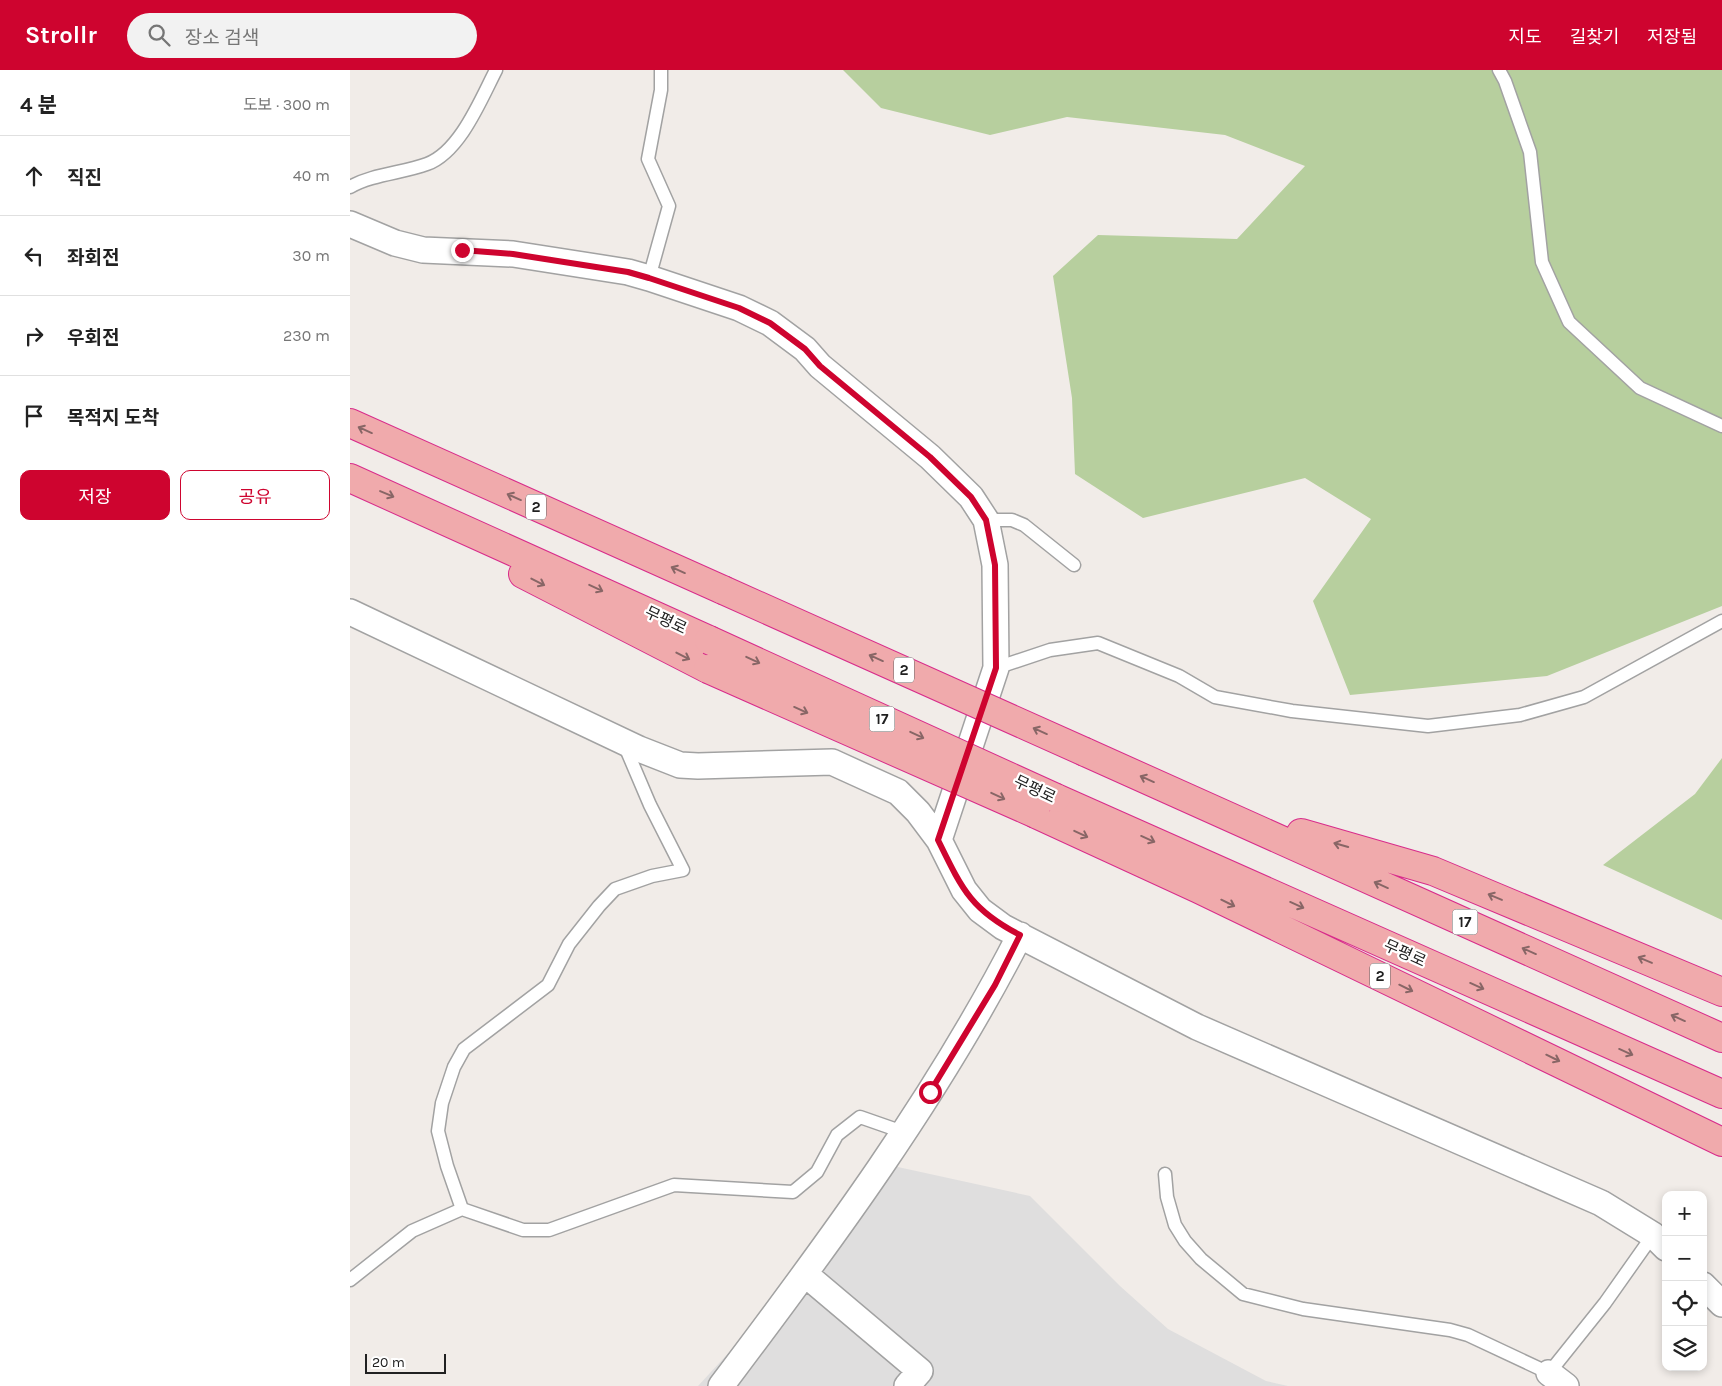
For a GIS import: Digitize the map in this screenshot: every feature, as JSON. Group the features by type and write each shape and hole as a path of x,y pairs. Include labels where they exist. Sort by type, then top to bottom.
{"highway":[{"name":"2","path":"350,423 1207,806 1433,871 1722,992"},
{"name":"무평로","path":"350,478 709,640 1046,806 1722,1094"},
{"name":"2","path":"424,510 456,540 708,669 1046,806 1199,889 1722,1142"},
{"name":"17","path":"1207,806 1722,1038"}],"street":[{"path":"350,224 395,244 423,250 513,254 628,272 739,308 770,323 805,349 820,366 930,457 971,497 986,520 995,565 996,668 938,840"},
{"path":"350,612 623,742 680,765 832,762 898,792 918,812 938,840 964,890 980,910 1020,935 1197,1027 1601,1203 1659,1242"},
{"path":"721,1386 805,1274 902,1132 995,985 1020,935"},
{"path":"805,1274 920,1371 906,1386"},
{"path":"1707,1289 1722,1304"}],"lane":[{"path":"350,187 428,164 445,154 466,127 496,70"},
{"path":"649,278 669,206 648,159 661,90 661,70"},
{"path":"1499,70 1506,81 1530,152 1542,262 1569,322 1640,388 1722,426"},
{"path":"986,520 1012,520 1024,525 1074,565"},
{"path":"996,668 1050,650 1098,643 1179,676 1216,697 1292,711 1428,726 1520,715 1584,697 1722,621"},
{"path":"462,1209 447,1166 438,1130 442,1104 454,1067 464,1049 548,985 569,944 615,889 652,876 683,870 650,805 623,742"},
{"path":"350,1280 412,1231 462,1209 523,1230 549,1230 674,1185 793,1192 817,1172 837,1135 860,1117 902,1132"},
{"path":"1165,1174 1167,1197 1175,1225 1185,1241 1220,1277 1243,1294 1304,1309 1450,1330 1468,1335 1558,1380 1605,1303 1659,1242"}],"shaded area":[{"path":"875,1162 1030,1196 1120,1286 1168,1329 1266,1381 1288,1386 698,1386 745,1335"}],"green space":[{"path":"843,70 1722,70 1722,606 1547,676 1350,695 1313,601 1371,519 1305,478 1143,518 1075,474 1072,398 1053,276 1098,235 1237,239 1305,166 1225,135 1067,117 990,135 881,108"},
{"path":"1722,758 1722,920 1603,865 1695,794"}],"route":[{"path":"462,250 513,254 628,272 739,308 770,323 805,349 820,366 930,457 971,497 986,520 995,565 996,668 938,840 964,890 980,910 1020,935 995,985 930,1092"}]}
